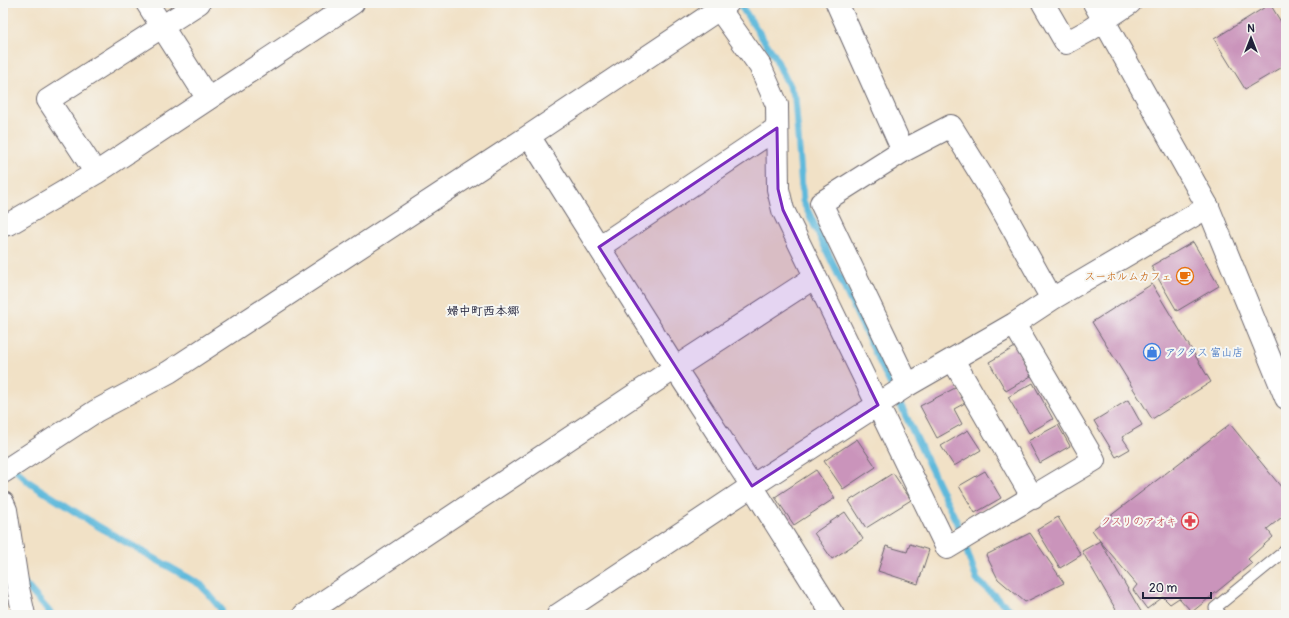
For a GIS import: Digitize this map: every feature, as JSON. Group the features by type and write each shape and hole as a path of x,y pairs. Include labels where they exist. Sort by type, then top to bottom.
{"street":[{"path":"147,3 208,99"},
{"path":"96,173 48,100 199,3"},
{"path":"3,225 8,224 96,173 353,3"},
{"path":"837,3 904,151"},
{"path":"1043,3 1066,43 1088,31 1099,11 1130,3"},
{"path":"3,472 96,411 169,372 529,136 720,5 760,66 777,105 778,189 783,210 947,548 1033,498 1094,460 1014,324"},
{"path":"1099,11 1208,207 1286,398"},
{"path":"908,384 821,203 904,151 951,126 998,202 1052,298"},
{"path":"600,247 777,128"},
{"path":"529,136 675,368 752,486 826,612"},
{"path":"558,615 908,384 953,360 1014,324 1052,298 1208,207"},
{"path":"304,615 675,368 815,277"},
{"path":"953,360 1033,498"},
{"path":"3,503 6,510 18,588 24,615"}],"lane":[{"path":"1221,615 1215,608 1286,550"}],"highlighted area":[{"path":"777,128 778,189 783,210 878,405 752,486 599,247"}],"building":[{"path":"1270,4 1286,30 1286,65 1245,89 1214,39"},
{"name":"スーホルムカフェ","path":"1193,242 1219,286 1177,311 1151,266"},
{"name":"アクタス 富山店","path":"1152,284 1211,382 1152,419 1092,322"},
{"path":"1015,347 1031,376 1006,391 989,362"},
{"path":"1033,383 1053,419 1029,433 1008,397"},
{"path":"957,387 965,403 954,409 962,424 937,438 920,406"},
{"path":"1128,400 1142,425 1122,437 1130,449 1116,457 1094,421"},
{"name":"クスリのアオキ","path":"1230,424 1286,493 1286,514 1267,529 1273,537 1248,559 1252,563 1192,612 1179,598 1170,604 1163,597 1147,609 1133,590 1137,585 1092,530"},
{"path":"1058,425 1070,446 1040,463 1028,441"},
{"path":"968,430 981,450 954,466 941,446"},
{"path":"857,439 876,467 843,489 824,461"},
{"path":"816,470 835,498 794,525 775,497"},
{"path":"985,471 1001,498 975,513 959,486"},
{"path":"893,473 911,500 866,528 849,501"},
{"path":"845,512 863,539 832,559 814,533"},
{"path":"1058,517 1081,555 1060,568 1037,530"},
{"path":"1030,533 1064,583 1025,602 998,579 986,555"},
{"path":"1100,541 1143,615 1119,615 1082,551"},
{"path":"910,544 929,550 918,584 878,571 886,546 907,552"}],"waterway":[{"path":"739,3 774,55 795,98 803,201 957,523 977,580 1016,615"},
{"path":"3,456 5,460 30,483 96,525 201,585 221,609 222,615"},
{"path":"24,583 52,615"}],"place":[{"name":"スーホルムカフェ","path":"1185,276"},
{"name":"アクタス 富山店","path":"1152,352"},
{"name":"クスリのアオキ","path":"1190,521"}],"district":[{"name":"婦中町西本郷","path":"483,311"}]}
